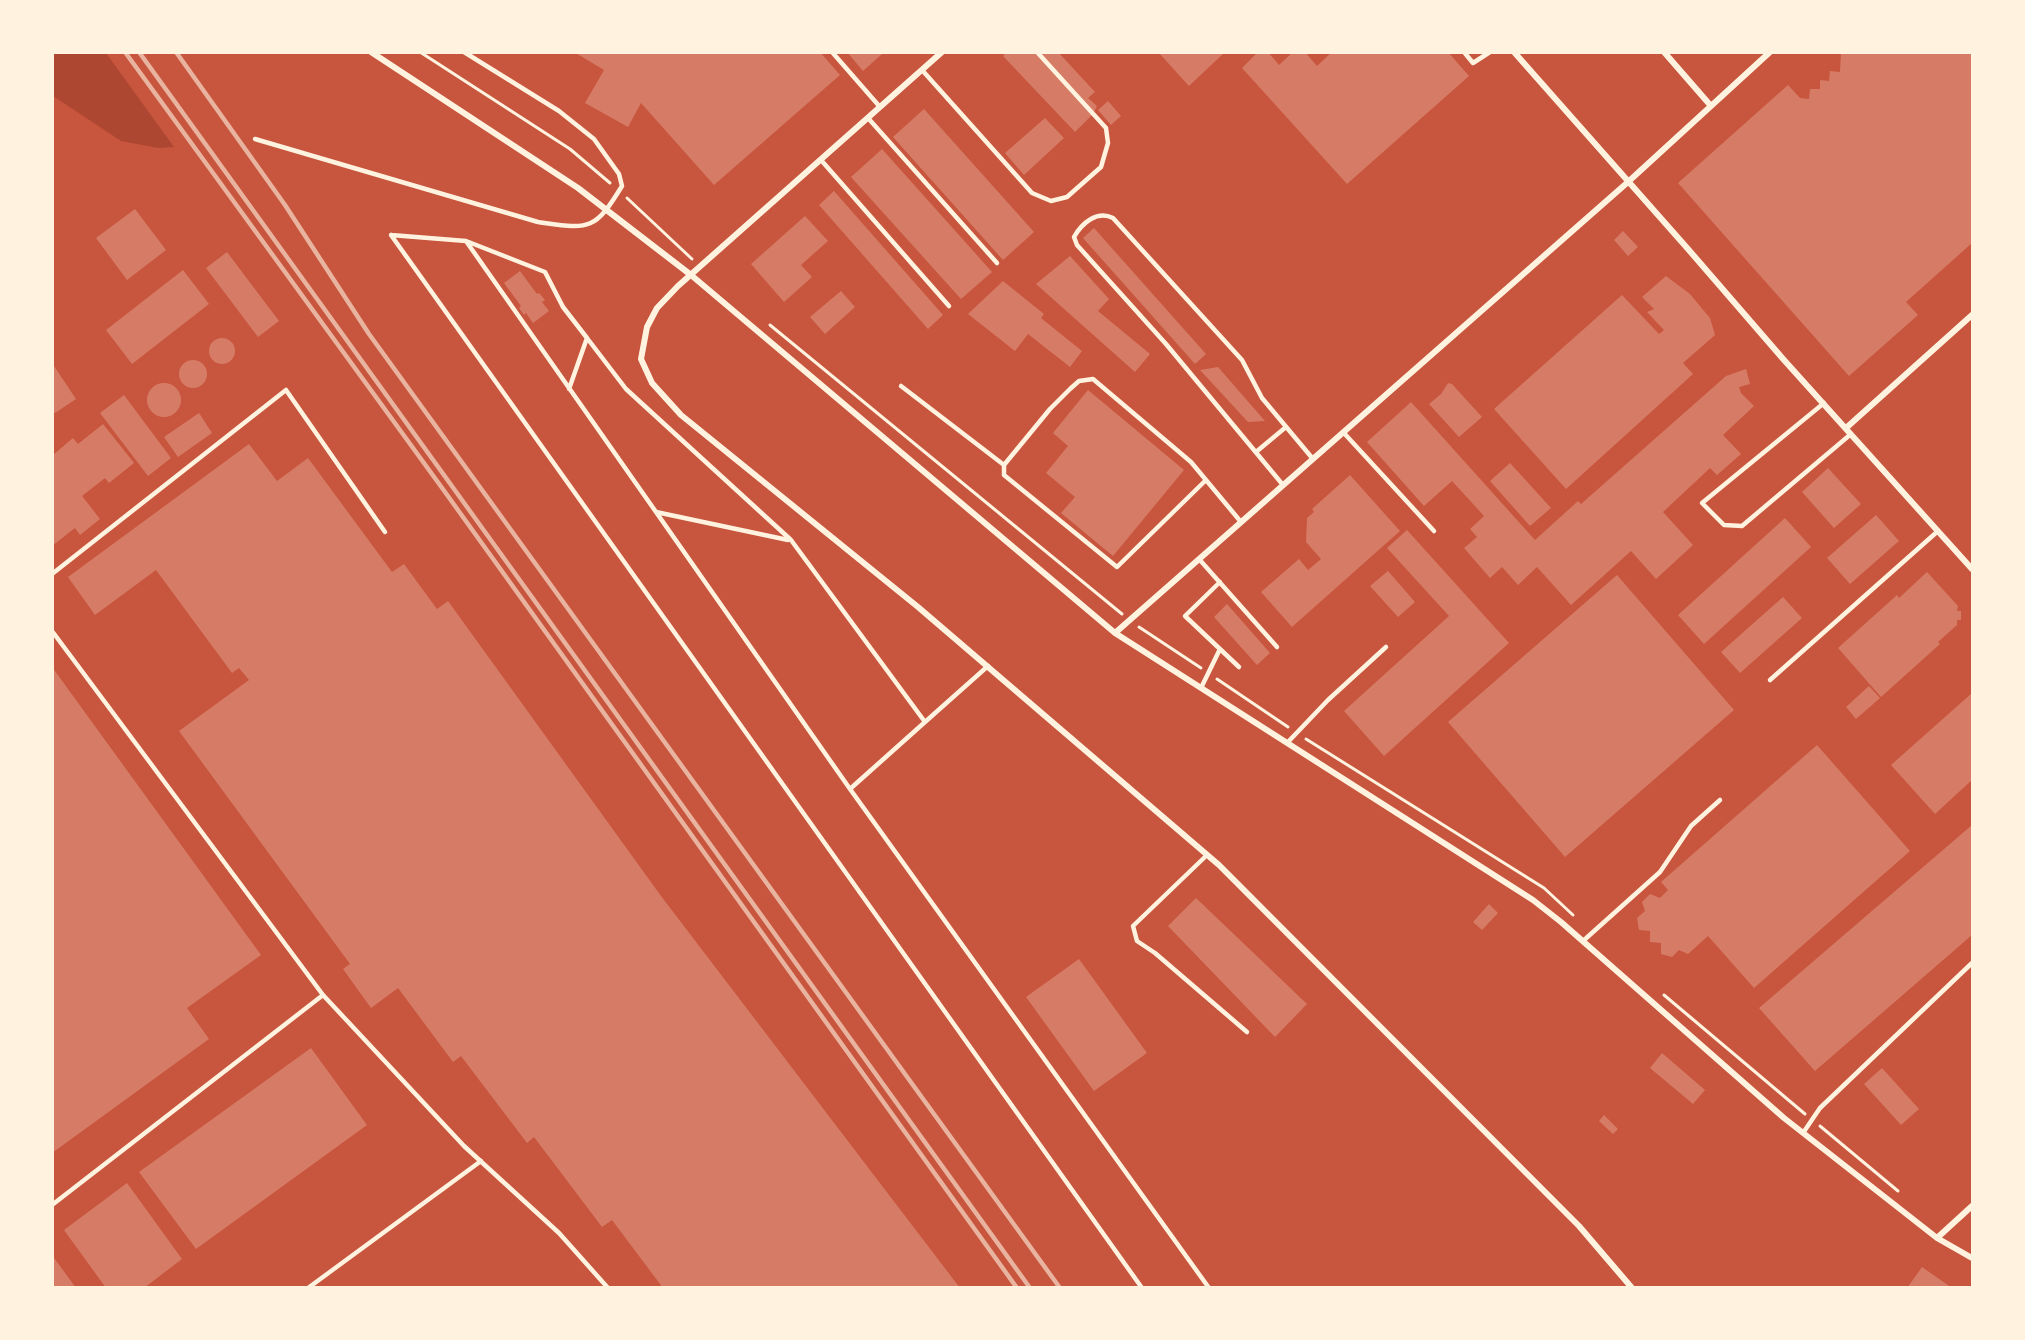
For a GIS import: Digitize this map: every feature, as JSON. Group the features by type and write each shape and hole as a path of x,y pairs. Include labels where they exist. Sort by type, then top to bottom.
{"street":[{"path":"371,52 607,209 691,275 1115,633 1533,900 1803,1132 1937,1238 1972,1258"},
{"path":"942,52 678,286 657,308 647,327 641,359 652,383 681,415 988,666 1207,855 1579,1226 1632,1287"},
{"path":"1514,52 1972,569"},
{"path":"1664,52 1711,106"},
{"path":"1115,633 1628,182 1770,52"},
{"path":"1849,431 1972,315"},
{"path":"1937,1238 1972,1206"}],"lane":[{"path":"255,139 538,222 574,227 594,223 607,209 622,186 619,174 594,138 559,111 464,52"},
{"path":"832,52 880,107"},
{"path":"922,70 1032,193 1051,201 1067,197 1101,168 1108,143 1106,128 1037,52"},
{"path":"1464,52 1473,63 1490,52"},
{"path":"868,118 997,262"},
{"path":"821,160 950,306"},
{"path":"1283,485 1166,344 1074,241 1075,234 1095,217 1104,214 1113,218 1242,360 1256,388 1313,459"},
{"path":"925,722 791,540 626,389 563,307 545,272 466,241 391,235 1142,1287"},
{"path":"466,241 850,789 1209,1287"},
{"path":"570,389 587,338"},
{"path":"1206,480 1117,567 1004,475 1004,465 1050,409 1070,389 1079,381 1092,379 1191,462 1206,480 1241,522"},
{"path":"901,386 1004,465"},
{"path":"52,574 286,390 385,532"},
{"path":"1824,403 1702,503 1724,525 1742,526 1849,431"},
{"path":"1256,452 1286,427"},
{"path":"1343,432 1434,531"},
{"path":"656,512 791,540"},
{"path":"1770,680 1938,531"},
{"path":"1199,559 1277,647"},
{"path":"1220,582 1185,616 1239,668"},
{"path":"52,631 323,996 481,1161 559,1233 608,1287"},
{"path":"1288,742 1328,700 1386,647"},
{"path":"1202,688 1207,672 1220,649"},
{"path":"850,789 988,666"},
{"path":"1583,941 1660,872 1691,826 1720,800"},
{"path":"1207,855 1133,926 1137,941 1155,953 1247,1032"},
{"path":"1803,1132 1820,1108 1972,963"},
{"path":"52,1205 323,996"},
{"path":"308,1287 481,1161"}],"path":[{"path":"420,52 570,149 619,190 701,267"},
{"path":"765,320 1130,620 1297,733 1544,888 1576,918"},
{"path":"1664,995 1904,1195"}],"shaded area":[{"path":"52,53 106,53 174,147 158,148 121,141 53,96"}],"building":[{"path":"574,52 820,52 840,75 714,185 641,103 628,127 585,103 604,70"},
{"path":"847,52 880,52 882,54 863,71"},
{"path":"1007,52 1058,52 1095,92 1088,98 1097,106 1093,114 1075,132 1003,56"},
{"path":"1158,52 1225,52 1189,86"},
{"path":"1258,52 1268,52 1279,65 1293,52 1305,52 1317,66 1332,52 1448,52 1469,76 1347,184 1242,68"},
{"path":"1841,52 1972,52 1972,243 1906,302 1918,315 1849,376 1678,183 1788,85 1800,98 1809,99 1810,89 1820,89 1820,80 1829,81 1830,71 1840,72"},
{"path":"1108,101 1121,116 1111,125 1098,110"},
{"path":"924,109 1034,232 1003,260 893,137"},
{"path":"1045,118 1064,138 1024,175 1005,153"},
{"path":"882,149 992,272 961,299 851,177"},
{"path":"834,191 943,315 928,329 819,205"},
{"path":"135,209 166,250 127,280 96,238"},
{"path":"805,216 828,241 801,265 812,277 784,302 751,264"},
{"path":"1094,228 1206,354 1195,364 1083,238"},
{"path":"1623,231 1638,247 1628,256 1614,240"},
{"path":"227,252 279,321 258,337 206,268"},
{"path":"1070,256 1109,299 1098,311 1150,354 1135,372 1036,284"},
{"path":"183,270 209,304 132,364 106,330"},
{"path":"520,271 537,294 539,293 545,300 542,302 549,311 533,323 526,313 524,315 519,308 521,306 504,283"},
{"path":"1666,276 1690,294 1710,318 1715,335 1683,363 1693,374 1566,489 1494,409 1622,295 1659,334 1664,330 1647,312 1654,309 1642,297"},
{"path":"1003,281 1044,314 1041,318 1082,351 1070,367 1028,334 1015,351 968,314"},
{"path":"841,291 855,307 825,334 810,317"},
{"path":"222,338 231,342 235,351 231,360 222,364 213,360 209,351 213,342"},
{"path":"193,360 203,364 207,374 203,384 193,388 183,384 179,374 183,364"},
{"path":"52,363 76,399 55,413 52,409"},
{"path":"1218,367 1265,421 1248,422 1200,370"},
{"path":"1746,369 1750,384 1739,387 1741,393 1754,406 1723,435 1741,454 1717,475 1710,468 1663,512 1693,545 1656,579 1631,551 1571,605 1537,567 1518,585 1502,567 1490,578 1464,548 1477,537 1470,529 1484,516 1452,481 1424,506 1367,442 1411,402 1535,540 1578,501 1581,504 1726,376"},
{"path":"164,383 176,388 181,400 176,412 164,417 152,412 147,400 152,388"},
{"path":"1448,383 1452,384 1482,417 1459,437 1429,404 1441,394"},
{"path":"1088,390 1184,470 1113,556 1061,513 1075,497 1046,473 1068,446 1053,433"},
{"path":"124,395 171,458 148,476 100,413"},
{"path":"199,413 212,433 178,457 164,437"},
{"path":"103,424 134,463 109,483 105,478 82,496 100,519 80,535 75,528 52,546 52,452 54,454 73,438 78,444"},
{"path":"249,444 277,481 308,458 392,572 404,564 437,609 448,601 661,896 960,1288 663,1288 612,1220 602,1227 534,1137 527,1143 461,1056 453,1062 398,988 371,1008 343,969 350,964 179,731 249,680 239,668 232,673 156,570 95,615 68,577"},
{"path":"1510,463 1551,508 1530,526 1490,481"},
{"path":"1828,468 1861,504 1834,528 1802,492"},
{"path":"1350,475 1400,531 1292,627 1261,592 1299,559 1308,570 1321,559 1306,542 1307,518 1314,512 1312,509"},
{"path":"1876,515 1899,541 1850,584 1827,558"},
{"path":"1785,518 1811,547 1704,644 1678,615"},
{"path":"1407,530 1509,643 1384,756 1344,711 1449,616 1387,548"},
{"path":"1388,571 1415,602 1398,617 1370,586"},
{"path":"1927,572 1958,606 1957,611 1961,611 1961,620 1957,620 1957,625 1938,642 1940,644 1881,697 1838,648 1897,595 1899,598"},
{"path":"1617,575 1734,710 1565,857 1448,722"},
{"path":"1783,597 1802,618 1740,673 1721,652"},
{"path":"1227,604 1270,653 1257,665 1214,617"},
{"path":"52,667 261,955 187,1008 209,1039 52,1153"},
{"path":"1869,686 1880,698 1856,719 1846,707"},
{"path":"1972,693 1972,780 1935,814 1891,765"},
{"path":"1817,745 1910,851 1754,988 1708,936 1688,954 1679,950 1672,957 1661,954 1661,943 1650,942 1650,931 1639,930 1637,918 1645,911 1642,902 1650,894 1660,898 1668,890 1661,882"},
{"path":"1972,825 1972,935 1815,1071 1759,1008"},
{"path":"1196,898 1307,1004 1275,1037 1168,926"},
{"path":"1489,904 1498,913 1482,930 1473,922"},
{"path":"1079,959 1147,1053 1094,1091 1026,997"},
{"path":"311,1048 367,1125 196,1249 139,1172"},
{"path":"1662,1053 1705,1090 1693,1104 1650,1068"},
{"path":"1882,1068 1919,1109 1901,1125 1864,1084"},
{"path":"1604,1115 1618,1129 1613,1134 1599,1121"},
{"path":"127,1183 182,1259 144,1288 106,1288 64,1230"},
{"path":"52,1255 76,1288 56,1288 52,1283"},
{"path":"1922,1267 1952,1288 1907,1288"}],"railway":[{"path":"125,52 445,492 1017,1288"},
{"path":"139,52 1030,1288"},
{"path":"176,52 285,205 369,334 1060,1288"}]}
